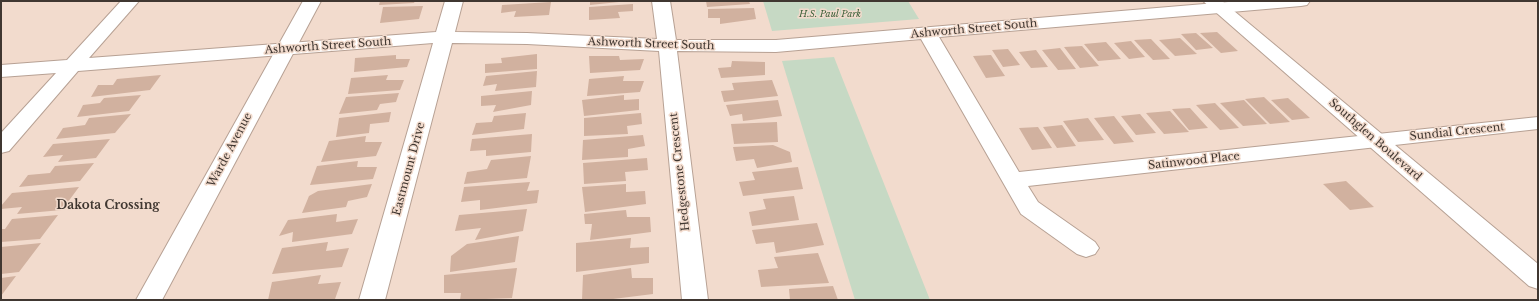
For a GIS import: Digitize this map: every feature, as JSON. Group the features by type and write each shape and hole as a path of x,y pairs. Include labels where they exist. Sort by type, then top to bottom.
{"street":[{"path":"1,146 130,1"},
{"name":"Warde Avenue","path":"149,300 312,1"},
{"name":"Eastmount Drive","path":"372,300 454,1"},
{"name":"Hedgestone Crescent","path":"661,1 664,30 668,45 670,85 695,300"},
{"name":"Ashworth Street South","path":"1,71 444,37 497,37 668,45 758,47 927,33 1216,4 1301,1"},
{"name":"Southglen Boulevard","path":"1216,4 1538,279"},
{"path":"927,33 1028,208 1086,248"},
{"name":"Sundial Crescent","path":"1376,140 1538,123"},
{"name":"Satinwood Place","path":"1013,180 1376,140"}],"green space":[{"name":"H.S. Paul Park","path":"763,1 908,1 919,19 772,31"},
{"path":"834,57 930,300 855,300 782,61"}],"building":[{"path":"380,1 415,1 414,3 379,5"},
{"path":"590,1 619,1 619,2 590,5"},
{"path":"706,1 749,1 750,4 707,7"},
{"path":"551,2 549,15 514,17 516,11 501,13 502,5"},
{"path":"633,4 633,11 618,12 620,18 589,20 589,7"},
{"path":"423,6 419,19 380,23 383,7"},
{"path":"754,8 756,19 720,24 720,18 708,18 708,9"},
{"path":"1217,32 1238,51 1221,53 1200,33"},
{"path":"1196,33 1213,48 1196,50 1181,34"},
{"path":"1180,38 1197,54 1175,56 1159,40"},
{"path":"1151,39 1170,59 1153,60 1134,40"},
{"path":"1131,41 1145,57 1129,59 1114,43"},
{"path":"1106,42 1121,59 1098,61 1084,44"},
{"path":"1082,46 1099,66 1080,68 1064,47"},
{"path":"1060,48 1076,69 1058,70 1042,50"},
{"path":"1008,49 1020,65 1003,67 992,50"},
{"path":"1036,50 1048,67 1031,68 1019,52"},
{"path":"537,54 537,69 485,73 485,64 502,63 501,58"},
{"path":"396,55 396,59 410,59 407,67 354,72 355,58"},
{"path":"991,55 1005,76 986,78 973,56"},
{"path":"589,56 619,56 620,60 644,59 640,70 590,73"},
{"path":"732,61 765,62 765,75 721,78 718,68 731,67"},
{"path":"537,71 536,87 495,91 497,84 483,86 486,76"},
{"path":"161,75 150,90 91,97 98,85 113,85 117,79"},
{"path":"388,75 386,80 404,80 400,90 348,94 351,78"},
{"path":"624,76 623,81 644,81 640,92 587,96 589,79"},
{"path":"772,80 778,96 724,102 721,91 734,90 732,83"},
{"path":"532,91 531,105 493,112 496,105 481,106 481,96"},
{"path":"399,93 396,102 380,104 377,110 339,114 346,97"},
{"path":"141,95 129,111 77,117 83,105 100,103 104,98"},
{"path":"624,95 624,100 639,99 639,110 584,116 582,100"},
{"path":"1264,97 1290,122 1270,124 1245,99"},
{"path":"1288,98 1310,118 1292,120 1271,100"},
{"path":"778,100 782,116 743,121 742,114 730,116 726,105"},
{"path":"1244,100 1267,124 1243,126 1220,103"},
{"path":"1215,103 1239,128 1220,130 1196,105"},
{"path":"1190,108 1208,128 1189,130 1172,109"},
{"path":"1170,111 1189,132 1164,134 1146,113"},
{"path":"391,112 389,122 370,124 369,133 336,137 339,118"},
{"path":"526,113 524,129 472,135 476,123 492,122 494,116"},
{"path":"641,113 642,124 627,126 628,134 584,136 584,118"},
{"path":"131,114 115,133 56,139 63,128 85,125 89,118"},
{"path":"1140,114 1156,133 1136,135 1121,116"},
{"path":"1114,116 1134,142 1114,144 1094,118"},
{"path":"1088,118 1104,140 1078,142 1063,121"},
{"path":"777,122 778,142 734,144 731,124"},
{"path":"1062,125 1076,146 1057,148 1043,127"},
{"path":"1038,127 1052,148 1032,150 1019,128"},
{"path":"532,134 531,152 486,156 486,150 470,151 472,139"},
{"path":"643,135 645,146 628,149 628,157 582,160 583,140"},
{"path":"366,136 365,142 382,142 376,156 321,162 329,141"},
{"path":"110,139 96,158 58,162 63,155 43,157 53,144"},
{"path":"773,145 790,152 792,162 757,168 754,159 736,161 733,147"},
{"path":"531,156 527,178 464,184 467,172 487,169 491,160"},
{"path":"647,158 648,170 625,172 626,181 584,184 583,163"},
{"path":"358,161 357,167 377,167 373,179 310,185 317,166"},
{"path":"94,163 80,181 19,187 28,175 50,173 55,166"},
{"path":"798,167 803,189 743,196 739,182 755,180 752,172"},
{"path":"1346,181 1374,207 1350,210 1323,184"},
{"path":"530,182 527,191 539,190 537,203 480,210 480,200 461,202 464,187"},
{"path":"372,184 367,197 348,201 346,207 302,213 309,196 318,191"},
{"path":"626,184 626,192 645,191 646,204 585,212 582,187"},
{"path":"79,187 62,210 17,214 22,207 1,209 1,206 12,193"},
{"path":"794,196 799,220 752,226 749,212 766,209 763,199"},
{"path":"527,209 523,231 475,240 481,228 455,231 459,215"},
{"path":"626,210 627,217 650,217 651,232 590,240 592,224 585,224 584,214"},
{"path":"337,214 336,222 358,219 352,234 292,242 293,232 279,236 288,220"},
{"path":"58,215 40,239 1,242 1,229 5,229 12,219"},
{"path":"817,223 824,245 776,253 774,242 756,244 752,230"},
{"path":"519,236 515,262 450,272 451,256 467,244"},
{"path":"631,238 630,248 649,247 649,263 576,272 576,243"},
{"path":"328,242 326,251 349,248 342,267 272,274 282,248"},
{"path":"41,243 19,272 1,274 1,247"},
{"path":"818,253 829,283 761,287 758,270 778,268 774,257"},
{"path":"517,268 512,298 460,300 461,293 444,293 444,275"},
{"path":"631,268 632,278 653,278 653,294 605,300 582,300 583,275"},
{"path":"321,275 318,284 341,282 335,299 268,300 272,282"},
{"path":"16,276 1,296 1,278"},
{"path":"833,286 838,300 790,300 789,289"}],"district":[{"name":"Dakota Crossing","path":"108,206"}]}
